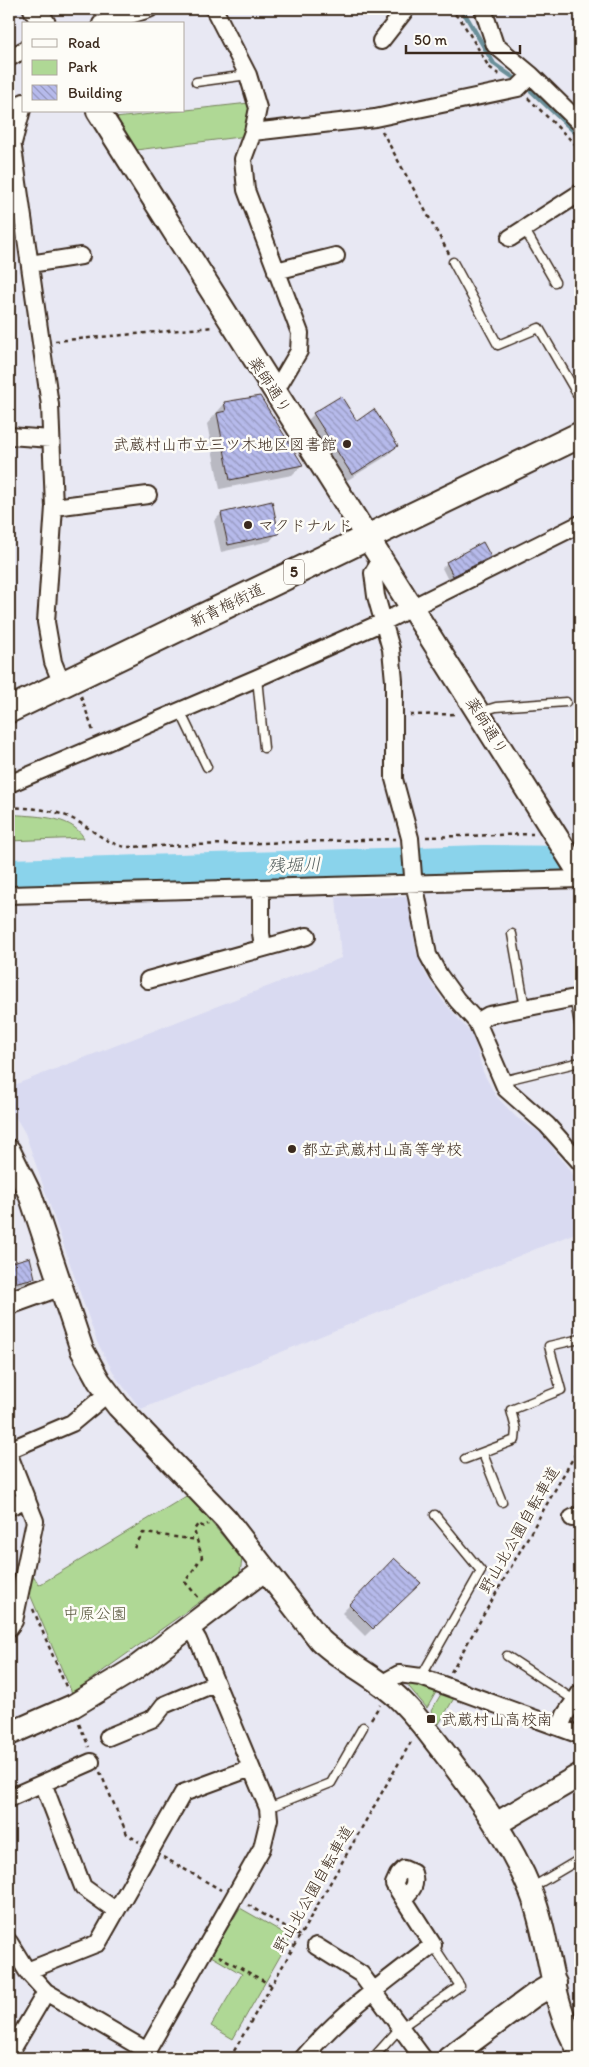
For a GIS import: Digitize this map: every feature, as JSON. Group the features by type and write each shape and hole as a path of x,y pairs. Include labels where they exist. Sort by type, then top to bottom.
{"main road":[{"name":"新青梅街道","path":"9,710 580,435"}],"street":[{"path":"107,22 149,9"},
{"path":"214,9 248,75 258,108 253,132 243,159 246,190 300,333 299,351 274,392"},
{"path":"381,41 406,9"},
{"path":"483,9 495,45 531,75 580,123"},
{"path":"9,58 22,51"},
{"path":"253,132 375,118 518,88 531,75"},
{"path":"22,110 11,154 30,264 50,405 54,507 46,622 53,662 68,681"},
{"name":"薬師通り","path":"99,112 274,392 368,537 471,713 550,836 580,874"},
{"path":"510,238 580,193"},
{"path":"30,264 81,256"},
{"path":"276,271 336,256"},
{"path":"9,436 51,439"},
{"path":"54,507 148,495"},
{"path":"9,784 180,712 384,621 580,524"},
{"path":"381,560 373,573 376,596 384,621 394,681 394,778 411,840 413,880 428,955 438,975 477,1022 502,1081 511,1094 547,1125 580,1162"},
{"path":"9,895 261,889 413,880 580,879"},
{"path":"261,889 263,948"},
{"path":"148,980 307,936"},
{"path":"477,1022 489,1014 577,998"},
{"path":"9,1151 30,1194 58,1285 82,1350 108,1393 226,1519 320,1640 382,1691 397,1697 423,1725 468,1783 496,1824 530,1889 539,1914 555,1982 569,2030 580,2050"},
{"path":"9,1303 58,1285"},
{"path":"9,1450 72,1423 108,1393"},
{"path":"9,1455 35,1521 20,1598 14,1621 9,1628"},
{"path":"9,1507 27,1499"},
{"path":"9,1734 73,1706 134,1669 189,1625 264,1570"},
{"path":"9,1942 27,1971 46,1992 146,2054 236,1898 262,1848 269,1819 268,1808 198,1640 189,1625"},
{"path":"382,1691 399,1674 421,1677 580,1735"},
{"path":"108,1737 154,1718 164,1705 216,1683"},
{"path":"560,1728 577,1696"},
{"path":"9,1798 93,1760"},
{"path":"27,1971 98,1943 183,1793 251,1768"},
{"path":"496,1824 580,1775"},
{"path":"43,1783 83,1887 115,1910"},
{"path":"312,2055 372,1991 433,1945 404,1898"},
{"path":"316,1946 361,1974 423,2058"},
{"path":"449,2058 532,1996 555,1982"},
{"path":"9,2055 46,1992"}],"lane":[{"path":"196,82 248,75"},
{"path":"525,230 555,282"},
{"path":"453,262 498,345 539,328 580,399"},
{"path":"257,678 264,748"},
{"path":"471,713 496,707 566,702"},
{"path":"180,712 207,767"},
{"path":"512,934 525,1008"},
{"path":"577,998 580,1028"},
{"path":"502,1081 580,1062"},
{"path":"465,1459 484,1454 515,1440 516,1429 511,1410 561,1390 549,1346 580,1339"},
{"path":"484,1454 502,1502"},
{"path":"421,1677 481,1571 435,1515"},
{"path":"507,1656 577,1696"},
{"path":"268,1808 331,1782 363,1727"},
{"path":"530,1889 580,1859"},
{"path":"373,2058 400,2028 460,1986 433,1945"}],"path":[{"path":"518,88 580,149"},
{"path":"375,118 453,262"},
{"path":"41,342 232,325"},
{"path":"68,681 99,746"},
{"path":"393,715 471,713"},
{"path":"9,807 28,808 70,817 114,845 126,847 550,836"},
{"name":"野山北公園自転車道","path":"447,1678 580,1446"},
{"path":"201,1600 185,1582 202,1557 194,1530 198,1524 204,1528 212,1522"},
{"path":"134,1548 143,1533 198,1540"},
{"path":"30,1601 70,1696"},
{"path":"363,1727 367,1725 382,1691"},
{"path":"76,1716 93,1760 127,1834 316,1946"},
{"name":"野山北公園自転車道","path":"230,2058 414,1735"},
{"path":"207,1949 271,1986"}],"shaded area":[{"name":"都立武蔵村山高等学校","path":"336,897 409,897 416,951 426,975 443,1001 473,1036 483,1072 496,1096 516,1117 542,1134 580,1184 580,1231 141,1409 116,1377 97,1342 25,1133 9,1106 9,1087 341,958"}],"green space":[{"path":"249,103 247,136 136,150 115,118 185,112 185,110"},
{"path":"9,814 50,818 60,821 78,830 84,838 9,841"},
{"name":"中原公園","path":"188,1495 242,1559 240,1573 72,1693 29,1592 33,1575 39,1585"},
{"path":"409,1683 439,1687 427,1708 409,1687"},
{"path":"444,1689 457,1693 439,1724 431,1711"},
{"path":"240,1908 291,1937 233,2039 211,2026 242,1974 211,1956"}],"building":[{"path":"260,396 303,465 230,480 217,413 226,411 224,402"},
{"path":"341,396 357,421 374,409 398,446 352,475 313,413"},
{"path":"272,501 279,534 228,545 221,513"},
{"path":"483,542 491,557 453,576 446,562"},
{"path":"30,1257 35,1278 9,1284 9,1263"},
{"path":"394,1558 421,1583 373,1629 349,1605"}],"waterway":[{"path":"457,9 466,16 494,64 520,82"},
{"path":"526,86 580,137"},
{"name":"残堀川","path":"9,873 484,859 580,860"}],"place":[{"name":"武蔵村山市立三ツ木地区図書館","path":"347,444"},
{"name":"マクドナルド","path":"248,525"},
{"name":"都立武蔵村山高等学校","path":"292,1149"},
{"name":"武蔵村山高校南","path":"431,1719"}]}
